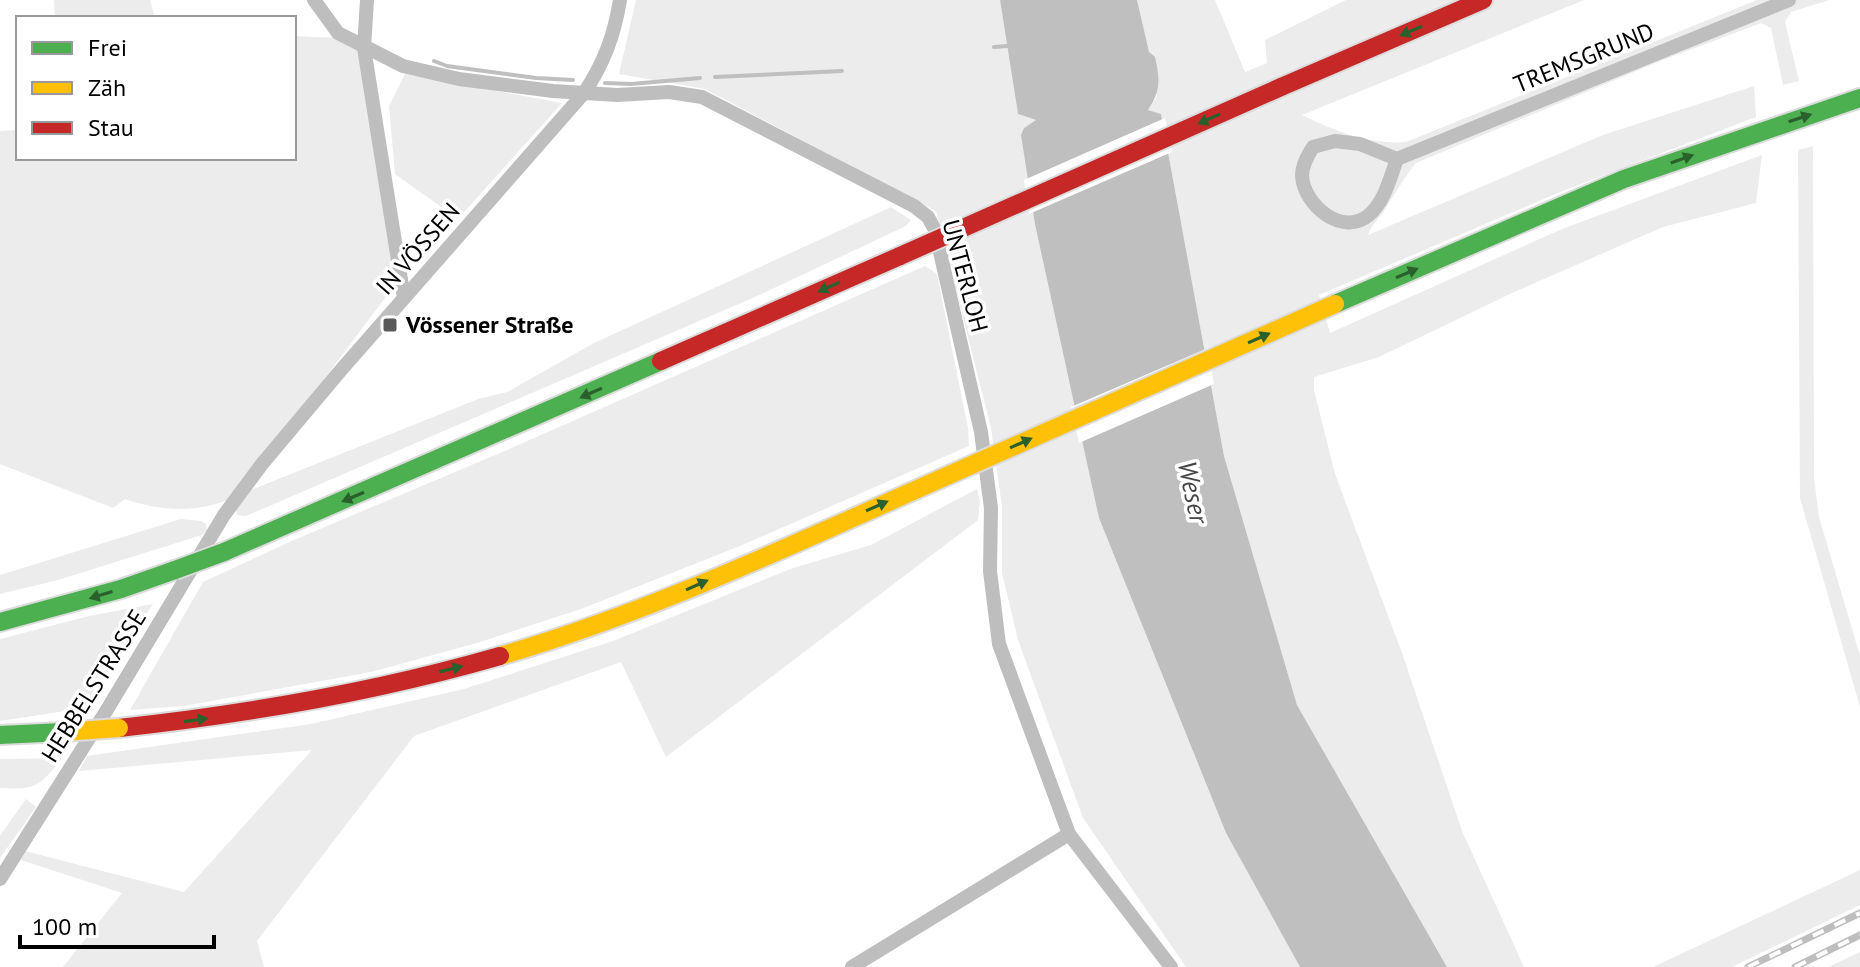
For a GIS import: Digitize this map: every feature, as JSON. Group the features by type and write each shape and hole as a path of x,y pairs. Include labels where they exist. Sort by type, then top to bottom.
{"highway":[{"path":"0,622 121,589 224,552 1483,0"},
{"path":"0,735 119,728 303,703 485,660 568,634 674,595 1624,179 1860,98"}],"street":[{"name":"UNTERLOH","path":"314,0 338,33 403,66 459,79 584,93 669,92 702,97 914,206 928,217 935,230 981,432 991,508 990,571 999,644 1069,834 1171,967"},
{"path":"367,0 364,48 404,298"},
{"name":"IN VÖSSEN","path":"224,515 271,452 584,93 599,71 614,36 620,0"},
{"name":"TREMSGRUND","path":"1397,159 1789,0"},
{"path":"1335,141 1360,144 1397,159 1384,197 1358,223 1343,222 1325,215 1315,205 1302,176 1306,158 1313,147 1335,141"},
{"name":"HEBBELSTRASSE","path":"0,879 105,713 224,515"},
{"path":"852,967 1069,834"}],"shaded area":[{"path":"54,0 150,0 154,16 55,16"},
{"path":"636,0 1000,0 1018,114 1036,120 1024,128 1099,518 1226,833 1300,967 1186,967 1083,818 1018,640 1002,573 1002,507 991,428 936,211 705,89 619,74"},
{"path":"1137,0 1215,0 1245,72 1267,63 1265,40 1346,0 1584,0 1302,115 1353,136 1406,142 1757,0 1829,0 1791,12 1785,22 1799,81 1783,85 1771,28 1761,23 1658,62 1416,163 1368,235 1603,135 1754,86 1756,117 1560,192 1319,295 1330,333 1562,229 1762,155 1756,203 1663,227 1512,293 1379,357 1314,377 1314,390 1335,474 1402,653 1462,831 1524,967 1447,967 1297,705 1224,456 1161,114 1148,110 1157,96"},
{"path":"296,36 360,39 391,261 385,298 236,496 478,399 507,392 594,343 891,207 911,220 906,226 755,297 246,516 237,515 233,497 207,506 179,509 125,499 113,508 0,464 0,131 16,130 16,160 296,160"},
{"path":"405,74 562,103 458,219 395,174 389,106"},
{"path":"1813,146 1814,478 1819,517 1860,656 1860,707 1800,498 1798,150"},
{"path":"925,266 937,274 969,446 740,546 581,609 477,643 371,672 184,706 130,710 203,582"},
{"path":"977,489 980,502 978,520 666,757 621,662 414,736 257,941 264,967 63,967 122,893 21,860 25,851 184,892 312,750 79,771 87,756 311,724 464,689 613,641 793,568 871,545"},
{"path":"181,519 201,521 206,524 207,530 202,535 58,580 0,594 0,575"},
{"path":"153,604 85,708 0,721 0,639 89,616"},
{"path":"62,758 37,784 0,788 0,759"},
{"path":"26,799 36,807 0,858 0,836"},
{"path":"1860,870 1860,905 1732,967 1653,967"},
{"path":"1860,952 1860,967 1828,967"}],"water":[{"name":"Weser","path":"1000,0 1137,0 1149,52 1155,57 1158,72 1157,91 1148,110 1161,114 1224,456 1297,705 1447,967 1300,967 1226,833 1099,518 1035,224 1021,135 1024,128 1036,120 1018,114"}],"pier":[{"path":"1165,118 1172,152 1029,214 1024,180"},
{"path":"1208,348 1214,384 1079,443 1071,407"}],"waterway":[{"path":"994,47 1007,46"},
{"path":"434,61 447,66 573,80"},
{"path":"715,77 842,71"},
{"path":"605,83 700,78"}],"railway":[{"path":"1748,967 1860,913"},
{"path":"1795,967 1860,935"}],"traffic: fast":[{"path":"1335,304 1624,179 1860,98"},
{"path":"224,552 661,361"},
{"path":"175,570 224,552"},
{"path":"0,622 121,589 175,570"},
{"path":"0,735 63,732"}],"traffic: slow":[{"path":"949,475 1335,304"},
{"path":"500,656 671,596 949,475"},
{"path":"63,732 119,728"}],"traffic: jam":[{"path":"1281,87 1483,0"},
{"path":"900,256 1281,87"},
{"path":"661,361 900,256"},
{"path":"119,728 311,700 500,656"}],"place":[{"name":"Vössener Straße","path":"390,325"}]}
